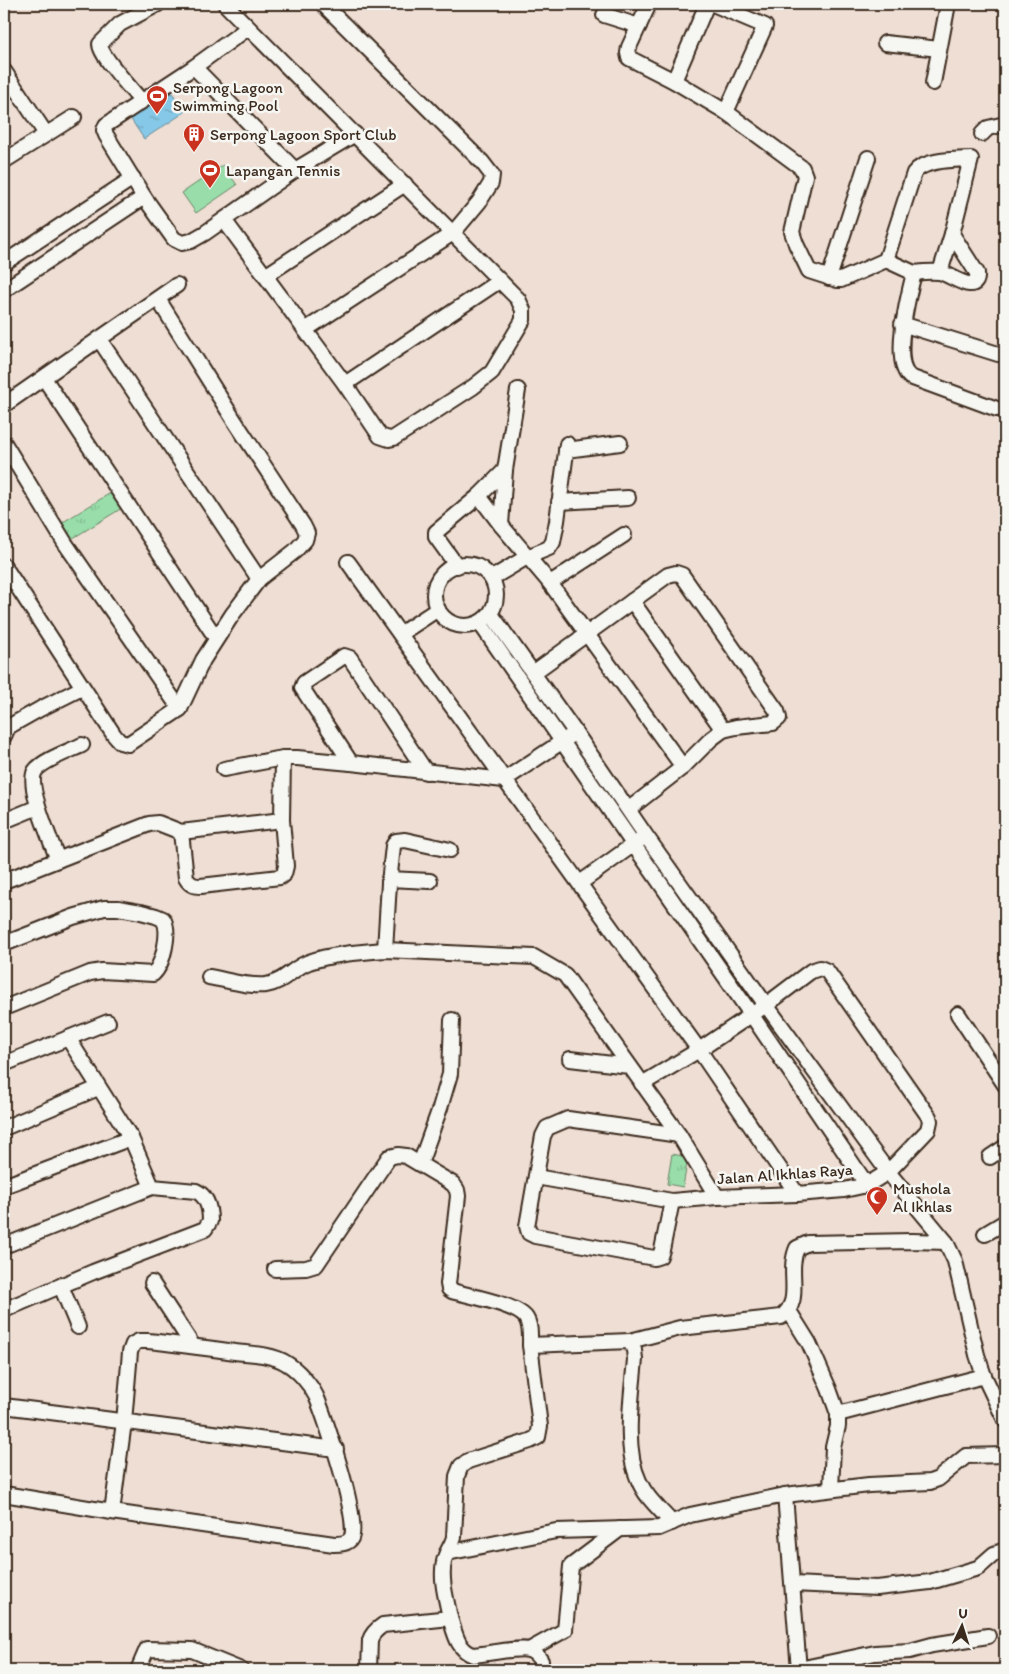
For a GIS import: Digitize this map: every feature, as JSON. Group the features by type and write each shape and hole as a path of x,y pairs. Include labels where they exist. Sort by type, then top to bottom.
{"street":[{"path":"141,100 107,60 100,49 100,44 120,24 158,4"},
{"path":"224,220 345,384 380,436 389,439 394,438 473,387 492,372 523,320 523,310 518,299 225,4"},
{"path":"306,330 453,233 479,202 491,183 492,175 482,162 323,4"},
{"path":"649,4 629,47 629,58 674,81 726,112 802,168 805,176 794,220 793,236 809,271 841,280 886,260 914,272 940,272 968,285 974,283 977,273 952,234"},
{"path":"674,81 707,4"},
{"path":"714,4 765,26 726,112"},
{"path":"933,83 948,4"},
{"path":"604,15 639,26"},
{"path":"248,28 194,67 106,124 104,130 106,135 144,197 174,240 182,243 191,241 295,170 355,134"},
{"path":"886,43 939,49"},
{"path":"194,67 295,170"},
{"path":"4,72 46,134"},
{"path":"4,162 74,117"},
{"path":"982,134 988,128 1005,124"},
{"path":"829,278 868,158"},
{"path":"886,260 914,173 927,164 971,159 952,234 940,272"},
{"path":"4,263 133,178"},
{"path":"265,276 405,184"},
{"path":"4,290 144,197"},
{"path":"914,272 902,324 902,366 905,373 910,377 998,409"},
{"path":"345,384 499,281"},
{"path":"4,405 177,285"},
{"path":"4,566 114,736 120,742 128,744 180,709 203,660 216,638 259,579 295,551 305,540 307,533 303,525 158,299"},
{"path":"902,324 998,354"},
{"path":"99,339 259,579"},
{"path":"44,378 216,638"},
{"path":"501,525 505,470 518,390"},
{"path":"4,443 65,543 180,709"},
{"path":"492,578 527,557 549,548 553,542 560,502 566,447 620,443"},
{"path":"457,566 436,537 436,532 479,496 505,470"},
{"path":"479,496 550,583 683,767"},
{"path":"560,502 628,498"},
{"path":"550,583 624,535"},
{"path":"348,562 699,1050 797,1194"},
{"path":"465,563 479,566 490,575 496,588 497,602 485,619 466,627 452,624 441,615 435,603 434,589 440,576 451,567 457,566 465,563"},
{"path":"533,673 668,575 676,572 682,575 779,715 777,721 773,723 736,726 723,730 711,739 683,767 629,809"},
{"path":"632,601 723,730"},
{"path":"400,634 438,609"},
{"path":"485,619 533,673 766,1005 888,1172 946,1242 955,1261 977,1355 984,1376 1005,1420"},
{"path":"485,619 562,742 752,1014 866,1185"},
{"path":"351,763 302,688 304,683 344,656 350,658 426,772"},
{"path":"5,728 82,688"},
{"path":"224,769 283,758 351,763 504,780 575,732"},
{"path":"58,860 38,807 32,778 36,770 42,765 82,745"},
{"path":"181,832 186,878 188,883 194,886 276,878 284,874 286,866 282,820 283,758"},
{"path":"4,822 38,807"},
{"path":"4,881 149,824 158,824 181,832 282,820"},
{"path":"580,883 646,836"},
{"path":"385,950 389,878 393,846 396,841 405,840 450,850"},
{"path":"389,878 430,881"},
{"path":"4,944 92,910 104,908 118,908 156,916 163,919 167,930 164,952 157,970 153,974 90,972 4,1008"},
{"path":"209,977 253,985 265,985 276,983 310,961 385,950 534,957 565,975 679,1135 717,1197"},
{"name":"Jalan Al Ikhlas Raya","path":"536,1177 672,1201 844,1190 866,1185 888,1172 928,1130 929,1117 827,971 820,968 811,971 766,1005"},
{"path":"642,1084 699,1050 766,1005"},
{"path":"958,1014 1001,1068 1005,1086"},
{"path":"420,1164 450,1074 452,1020"},
{"path":"4,1064 108,1022"},
{"path":"68,1038 131,1138 152,1187"},
{"path":"570,1059 629,1066"},
{"path":"4,1128 98,1088"},
{"path":"672,1201 662,1250 660,1256 654,1258 535,1236 529,1233 527,1226 543,1136 547,1128 568,1119 679,1135"},
{"path":"4,1186 131,1138"},
{"path":"990,1157 1005,1147"},
{"path":"275,1269 306,1268 316,1265 389,1158 398,1155 406,1156 453,1184 457,1190 449,1289 500,1304 525,1317 529,1326 540,1426 538,1437 530,1442 468,1461 461,1466 457,1476 453,1543 444,1561 443,1572 450,1618 461,1648 466,1653 473,1655 528,1650 536,1654 541,1661 540,1670"},
{"path":"4,1246 152,1187 201,1193 205,1197 210,1216 209,1225 205,1229 4,1310"},
{"path":"985,1234 1005,1222"},
{"path":"530,1345 630,1341 680,1328 781,1317 789,1311 793,1303 794,1255 797,1248 803,1244 838,1242 946,1242"},
{"path":"152,1283 193,1346"},
{"path":"61,1286 78,1327"},
{"path":"789,1311 809,1343 838,1414 838,1426 832,1451 831,1489"},
{"path":"4,1494 112,1512 334,1544 341,1544 351,1539 354,1530 336,1449 316,1395 292,1366 263,1355 148,1341 134,1344 130,1352 124,1422 112,1512"},
{"path":"630,1341 634,1350 630,1431 634,1467 639,1482 648,1496 672,1523"},
{"path":"838,1414 984,1376"},
{"path":"4,1406 336,1449"},
{"path":"447,1553 556,1531 659,1528 690,1515 785,1495 831,1489 930,1482 938,1479 966,1456 1005,1455"},
{"path":"785,1495 799,1670 875,1653 918,1650 932,1645 988,1636"},
{"path":"528,1650 565,1630 571,1566 620,1529"},
{"path":"792,1584 878,1588 922,1583 978,1568 994,1554 1005,1550"},
{"path":"369,1670 370,1640 371,1635 376,1629 383,1625 450,1618"},
{"path":"138,1670 147,1649 192,1650 241,1670"}],"green space":[{"name":"Lapangan Tennis","path":"223,165 237,185 196,213 182,193"},
{"path":"117,489 127,505 65,543 55,527"},
{"path":"672,1154 688,1157 683,1187 667,1184"}],"water":[{"name":"Serpong Lagoon Swimming Pool","path":"171,91 185,112 144,139 130,118"}],"place":[{"name":"Serpong Lagoon Swimming Pool","path":"157,115"},
{"name":"Serpong Lagoon Sport Club","path":"194,153"},
{"name":"Lapangan Tennis","path":"210,189"},
{"name":"Mushola Al Ikhlas","path":"877,1216"}]}
